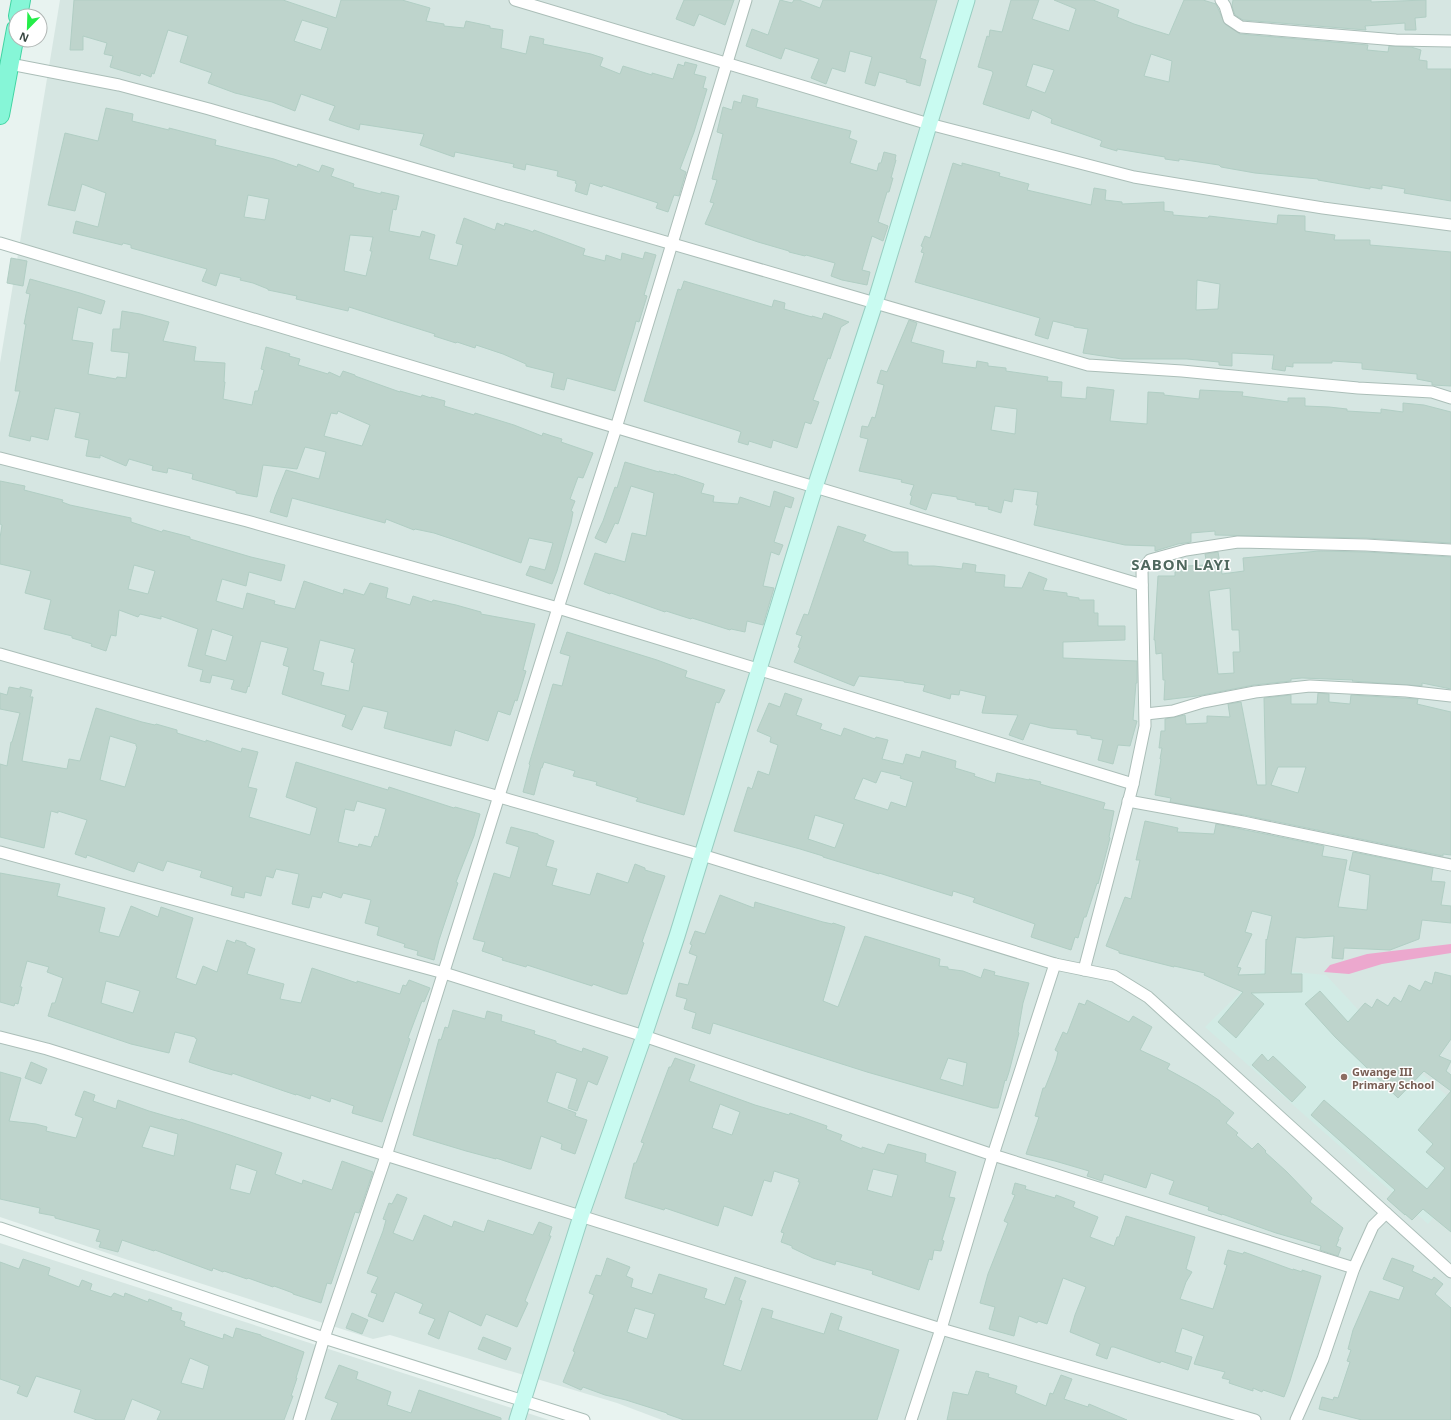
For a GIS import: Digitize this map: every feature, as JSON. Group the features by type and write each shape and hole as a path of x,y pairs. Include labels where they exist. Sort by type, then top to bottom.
{"highway":[{"path":"0,115 13,48"}],"main road":[{"path":"517,1420 581,1216 644,1036 702,855 815,487 875,303 967,0"}],"street":[{"path":"515,0 929,124 1134,177 1323,208 1451,225"},
{"path":"298,1420 324,1338 386,1156 616,428 746,0"},
{"path":"1221,0 1225,6 1229,19 1240,27 1396,40 1451,41"},
{"path":"10,64 119,84 1088,365 1182,371 1358,388 1432,392 1451,398"},
{"path":"0,243 1142,585"},
{"path":"0,458 247,521 558,608 1133,784"},
{"path":"1084,970 1133,784 1145,726 1146,714 1142,570 1150,560 1186,550 1238,542 1366,544 1451,550"},
{"path":"0,654 702,855 1055,964 1114,976 1148,997 1451,1272"},
{"path":"1146,714 1173,711 1203,702 1255,692 1310,686 1406,691 1451,696"},
{"path":"1128,801 1243,822 1451,865"},
{"path":"0,852 444,973 644,1036 993,1155 1354,1268"},
{"path":"911,1420 941,1329 993,1155 1055,964"},
{"path":"0,1037 55,1051 941,1329 1255,1420"},
{"path":"1296,1420 1323,1359 1354,1268 1373,1226 1386,1212"},
{"path":"0,1228 324,1338 584,1420"}],"shaded area":[{"path":"60,0 1451,0 1451,1420 662,1420 617,1403 390,1335 373,1339 0,1217 0,363"},
{"path":"1451,944 1451,953 1382,964 1349,974 1324,972 1330,965 1367,954"},
{"name":"Gwange III Primary School","path":"1264,969 1326,975 1401,1056 1451,1099 1451,1197 1428,1224 1205,1027"},
{"path":"0,1243 549,1420 0,1420"}],"building":[{"path":"74,0 283,0 336,18 341,0 402,0 430,8 426,21 444,24 444,26 464,28 466,21 503,30 501,48 526,54 530,36 544,39 543,44 603,58 600,66 620,74 623,66 652,75 652,73 673,79 678,64 684,66 685,62 697,65 694,74 706,77 703,88 707,89 694,132 680,169 686,172 679,196 674,195 668,212 656,208 658,203 603,185 602,187 590,183 587,195 575,191 577,184 575,183 576,181 557,176 558,171 526,164 525,170 513,167 514,164 455,152 454,157 420,145 424,134 360,124 359,130 346,126 329,120 335,106 301,94 295,111 272,102 235,93 208,83 212,73 180,62 188,36 168,30 154,74 152,73 151,77 141,73 140,76 110,67 113,56 104,54 107,43 83,36 83,50 70,50","holes":["302,20 328,28 321,50 294,41"]},
{"path":"684,0 734,0 725,25 699,14 694,26 676,19"},
{"path":"780,0 792,3 794,0 799,0 820,8 823,0 937,0 920,58 926,60 920,86 906,82 907,80 879,72 875,86 865,83 872,57 850,51 845,72 832,68 826,84 811,78 819,59 785,48 781,59 746,46 752,29 768,35"},
{"path":"1011,0 1039,0 1032,19 1069,31 1076,9 1054,0 1093,0 1119,10 1117,17 1169,35 1184,0 1203,0 1216,4 1225,24 1240,34 1368,45 1367,50 1388,52 1389,46 1411,47 1421,50 1419,60 1427,61 1427,69 1451,69 1451,201 1404,193 1405,189 1382,185 1382,189 1370,187 1370,189 1318,179 1255,173 1221,167 1219,165 1179,159 1179,161 1165,159 1165,157 1117,149 1117,151 1100,146 1102,141 1100,140 1051,123 1052,119 1032,110 1029,119 983,104 993,73 992,71 978,67 987,36 989,37 990,30 1002,32","holes":["1151,54 1172,61 1169,82 1144,76","1033,64 1054,70 1045,93 1026,86"]},
{"path":"1233,0 1371,0 1371,2 1426,0 1426,17 1415,18 1416,30 1405,30 1405,23 1365,26 1366,30 1243,20 1235,15 1232,6"},
{"path":"743,95 758,99 756,107 851,131 849,138 857,141 850,163 877,171 884,152 896,155 891,178 893,178 878,222 888,226 883,241 872,236 862,270 870,272 867,285 842,280 831,276 835,263 789,252 705,224 714,203 710,202 717,180 712,179 723,134 717,132 723,107 732,110 734,101 741,103"},
{"path":"106,108 133,114 132,121 169,130 169,128 216,140 215,145 274,159 297,167 298,164 319,172 322,165 334,169 331,176 354,184 353,187 381,194 381,192 399,196 396,210 393,209 389,231 420,237 422,231 435,235 429,259 457,266 463,245 456,243 464,218 495,230 497,223 504,226 505,223 533,232 534,230 585,249 583,255 605,261 606,255 621,260 622,253 643,259 645,252 656,255 644,295 647,296 639,322 636,321 615,391 567,378 564,390 551,387 554,373 526,366 526,364 503,354 476,345 475,348 457,342 456,343 434,336 435,334 349,307 348,311 296,299 297,296 268,290 253,283 240,280 241,278 220,273 216,286 202,281 207,269 131,248 131,245 123,243 122,245 73,233 76,221 98,227 106,193 82,184 75,211 48,205 65,133 98,141","holes":["248,195 269,199 265,220 244,217","350,235 373,237 370,251 372,251 366,276 344,271"]},
{"path":"953,163 962,166 962,163 1000,173 999,176 1029,184 1027,190 1091,205 1094,188 1106,190 1105,200 1122,202 1122,204 1164,202 1164,211 1173,212 1173,215 1208,218 1209,216 1277,224 1278,215 1305,216 1305,231 1335,235 1334,240 1370,240 1370,245 1451,252 1451,386 1432,385 1432,382 1417,379 1417,374 1362,369 1362,363 1332,361 1332,363 1293,363 1293,367 1286,366 1285,371 1272,369 1274,355 1232,353 1232,366 1219,365 1219,362 1187,359 1122,359 1083,353 1088,329 1053,321 1048,339 1035,335 1040,318 915,282 924,253 921,252 923,247 921,246 925,236 930,238","holes":["1197,280 1220,284 1218,309 1196,310"]},
{"path":"11,258 27,261 23,286 7,283"},
{"path":"30,279 105,301 101,314 78,307 72,340 93,343 88,374 116,379 117,377 126,378 129,353 111,351 113,329 120,329 122,311 169,322 163,341 196,347 194,361 225,363 223,399 252,405 255,391 258,391 264,370 261,369 266,347 290,354 289,356 300,359 298,365 328,374 329,372 340,377 343,371 400,392 421,397 422,395 445,401 444,406 474,415 475,413 514,425 542,436 543,433 562,439 561,442 593,453 583,478 578,477 570,499 575,501 571,511 573,512 571,523 552,584 526,575 530,566 545,570 553,543 529,538 521,563 434,533 414,530 386,519 385,523 292,498 287,517 270,512 286,470 319,479 326,452 305,447 297,469 263,465 257,497 236,493 236,491 192,479 193,474 168,468 167,473 152,470 153,466 129,459 126,466 100,455 100,458 86,456 89,440 75,437 80,413 55,408 48,440 31,436 30,441 9,436 20,391 15,391 26,324 24,324 30,294 26,293","holes":["338,411 370,425 362,446 324,436 331,413 337,414"]},
{"path":"684,281 772,307 774,300 785,303 784,309 812,317 822,319 824,313 849,322 841,327 830,359 828,358 813,400 819,402 811,424 805,422 797,448 773,440 771,448 749,441 748,445 738,442 741,432 739,431 644,401 678,289 681,290"},
{"path":"909,320 917,323 911,342 944,351 942,363 976,368 977,361 988,363 988,366 1006,368 1006,371 1048,377 1047,381 1062,382 1061,397 1086,399 1087,387 1114,390 1110,421 1147,424 1148,392 1199,399 1200,390 1243,392 1242,396 1288,402 1288,398 1305,398 1305,406 1347,409 1347,411 1381,413 1381,409 1403,412 1403,403 1424,405 1451,412 1451,543 1366,538 1215,535 1215,531 1191,533 1191,542 1178,544 1155,551 1155,546 1125,545 1034,525 1038,505 1036,505 1038,492 1014,489 1012,502 1004,500 1001,513 988,509 989,507 975,505 976,503 957,499 957,497 932,493 926,510 910,504 912,496 910,495 914,485 901,482 902,480 859,471 868,439 860,437 862,426 868,427 872,417 875,418 884,385 877,383 881,370 887,372","holes":["995,406 1017,409 1015,434 991,430"]},
{"path":"625,462 659,472 674,474 704,484 701,493 714,496 713,502 738,504 740,497 770,507 774,491 794,498 791,508 785,506 774,542 783,545 779,555 771,552 763,586 774,588 763,625 747,621 745,632 730,630 692,618 665,612 584,584 595,553 625,562 632,533 646,536 654,493 631,486 618,524 615,523 606,543 595,538 603,521 615,487 617,488"},
{"path":"0,481 25,486 24,490 63,500 62,502 70,505 131,518 131,522 162,532 163,530 190,537 190,539 251,557 285,565 281,581 249,572 246,586 222,579 216,601 243,609 247,593 275,601 274,604 295,609 304,581 343,594 344,589 364,595 370,583 388,588 386,598 410,605 413,596 432,602 433,600 456,605 481,612 481,614 535,624 523,670 526,671 517,701 515,700 510,715 498,711 488,741 455,730 451,746 384,728 388,712 363,706 352,730 342,726 346,715 282,694 289,667 283,665 288,648 261,641 249,687 248,686 246,693 231,689 234,680 212,675 210,683 200,681 203,670 188,666 198,629 161,616 161,619 140,614 138,617 119,610 116,636 111,635 106,651 91,646 92,644 72,638 72,636 44,629 51,600 25,593 31,571 0,564 0,538 2,525 0,524","holes":["134,565 155,571 148,594 128,589","212,629 233,636 226,661 205,655","320,640 355,649 351,662 354,663 349,691 321,685 324,673 313,670"]},
{"path":"838,526 866,535 863,541 893,552 908,552 908,565 962,569 963,563 976,565 975,572 1005,575 1004,587 1022,588 1029,572 1047,579 1043,590 1067,593 1067,596 1079,598 1079,600 1094,600 1094,613 1098,613 1098,626 1125,626 1125,640 1063,642 1063,658 1137,661 1137,683 1133,720 1137,721 1130,746 1118,745 1113,764 1098,760 1103,740 1077,734 1077,730 1051,728 1030,723 1023,740 1009,735 1018,715 982,713 986,696 960,690 959,695 951,694 950,699 923,691 925,685 859,676 854,686 794,662 800,648 798,647 802,636 796,634 804,614 808,615"},
{"path":"1319,551 1451,557 1451,689 1422,683 1422,686 1352,681 1353,680 1302,678 1291,679 1291,681 1254,685 1197,696 1164,700 1165,680 1163,680 1162,653 1156,654 1154,640 1158,576 1175,576 1175,572 1186,570 1186,566 1207,565 1205,554 1218,552 1222,574 1244,571 1243,558","holes":["1230,588 1232,630 1239,630 1240,652 1233,652 1234,673 1218,674 1209,591"]},
{"path":"567,632 687,671 685,677 725,690 719,703 716,702 684,815 636,801 638,798 596,785 597,782 573,776 575,771 544,762 534,795 523,792 529,764 553,684 562,686 570,656 560,653"},
{"path":"9,687 20,689 20,687 32,690 30,697 33,697 22,761 67,769 69,759 80,761 96,708 142,722 177,730 177,733 206,742 206,740 241,752 242,748 258,752 248,787 257,789 249,817 310,835 317,808 286,797 296,762 388,790 389,787 454,808 480,814 474,836 456,882 458,883 434,960 417,955 418,951 404,947 405,944 377,935 379,927 365,923 371,900 343,893 341,898 323,892 321,898 312,896 309,908 292,904 299,874 276,869 273,878 266,876 261,896 245,892 244,898 231,895 233,887 200,877 202,871 167,861 163,871 138,862 134,872 87,855 86,858 75,854 87,820 58,811 58,813 51,811 44,848 0,837 0,764 7,766 11,742 20,713 0,709 0,693 7,695","holes":["110,736 136,744 137,747 125,787 100,780","357,801 386,809 378,837 375,836 371,847 359,844 358,847 338,842 345,809 354,811"]},
{"path":"785,693 802,699 796,715 822,724 820,729 841,736 844,728 875,739 876,737 888,740 882,759 903,764 906,754 920,758 922,751 956,761 955,768 975,774 974,776 995,783 997,773 1041,782 1040,784 1105,803 1103,809 1114,811 1110,838 1098,884 1097,883 1086,917 1084,917 1078,938 1075,937 1071,950 1031,937 1035,924 973,902 975,898 953,891 952,896 800,849 734,831 748,787 752,789 758,771 769,775 778,745 770,742 771,737 757,731 769,703 780,707","holes":["881,771 901,776 900,778 913,782 906,807 891,802 888,810 854,799 863,778 876,783","815,815 844,824 835,848 808,839"]},
{"path":"1318,693 1329,694 1329,702 1350,704 1351,695 1418,699 1417,704 1451,712 1451,855 1443,854 1443,856 1244,815 1170,802 1171,798 1155,795 1161,759 1162,748 1159,748 1161,731 1165,731 1165,719 1185,715 1186,724 1207,723 1207,716 1230,717 1228,704 1241,702 1257,785 1266,785 1264,698 1291,695 1291,704 1317,704","holes":["1278,767 1306,767 1298,793 1271,785"]},
{"path":"1145,821 1178,828 1177,832 1214,834 1216,824 1324,846 1322,856 1347,860 1338,907 1367,910 1370,875 1349,870 1353,852 1433,868 1431,881 1445,882 1441,905 1451,906 1451,923 1422,920 1419,939 1390,950 1344,948 1343,959 1332,958 1334,936 1304,938 1296,937 1291,974 1302,974 1302,992 1251,993 1264,1004 1236,1038 1218,1022 1243,992 1204,975 1205,973 1119,953 1119,951 1106,946 1125,897 1131,899 1140,860 1136,860","holes":["1252,911 1272,916 1267,940 1266,939 1265,974 1238,975 1241,968 1237,967 1252,934 1245,932"]},
{"path":"511,827 538,834 554,841 546,866 557,869 552,885 590,895 597,873 628,883 635,864 645,868 645,870 665,876 642,942 644,943 627,994 622,994 593,984 592,986 527,965 526,967 502,960 503,958 482,951 485,942 473,939 494,873 510,878 519,847 506,843"},
{"path":"0,873 60,884 57,896 105,908 99,932 119,937 131,906 158,917 161,907 193,918 176,978 196,985 203,966 217,972 227,940 235,943 236,940 246,943 246,945 255,949 247,974 284,984 280,999 301,1003 312,968 357,983 357,981 400,994 403,985 406,986 409,980 430,988 424,1002 422,1001 408,1038 410,1039 382,1122 352,1113 354,1106 331,1098 330,1102 311,1095 310,1099 232,1073 232,1075 189,1062 197,1039 195,1037 175,1032 169,1053 131,1044 48,1016 52,1003 55,1003 63,978 47,972 49,967 27,961 20,987 22,987 18,1004 15,1003 14,1006 0,1002","holes":["106,981 140,991 133,1013 101,1003"]},
{"path":"720,895 754,908 755,902 845,927 823,1001 838,1007 865,936 940,959 939,966 948,967 948,969 963,971 981,978 984,969 995,972 994,975 1029,983 1023,1003 1019,1033 998,1108 993,1108 867,1072 713,1023 710,1034 692,1028 696,1013 684,1009 687,999 676,996 679,983 688,985 697,956 689,953 692,945 690,944 695,931 705,934","holes":["948,1058 967,1063 963,1086 940,1079"]},
{"path":"1435,972 1451,976 1451,1039 1439,1056 1451,1061 1446,1071 1451,1075 1451,1091 1424,1071 1398,1098 1335,1037 1305,1004 1320,991 1348,1022 1365,1003 1372,1008 1377,999 1388,1006 1394,997 1401,1002 1409,985 1420,991 1425,981 1432,984"},
{"path":"1087,1000 1129,1022 1133,1016 1152,1027 1140,1050 1170,1064 1167,1069 1198,1086 1220,1101 1234,1113 1226,1123 1238,1133 1236,1135 1252,1149 1258,1143 1266,1151 1265,1152 1312,1198 1310,1202 1343,1228 1336,1246 1341,1248 1338,1256 1320,1250 1321,1246 1222,1215 1208,1210 1209,1207 1169,1194 1174,1181 1151,1173 1146,1188 1104,1174 1102,1181 1087,1176 1089,1171 1026,1154 1039,1117 1035,1116 1043,1088 1045,1088 1056,1060 1058,1052 1055,1050 1063,1032 1067,1034 1079,1003 1085,1005"},
{"path":"453,1010 485,1019 487,1011 502,1015 501,1021 535,1031 534,1034 556,1041 556,1043 582,1052 583,1048 608,1057 597,1085 588,1081 577,1111 568,1108 577,1079 557,1072 556,1073 547,1102 576,1113 575,1116 587,1120 575,1154 561,1149 562,1144 541,1136 531,1169 529,1169 496,1158 466,1151 413,1135 439,1039 441,1040 445,1027 448,1028"},
{"path":"1262,1054 1268,1061 1273,1056 1306,1087 1292,1102 1252,1065"},
{"path":"675,1058 695,1065 689,1081 755,1105 789,1115 790,1113 827,1126 826,1129 842,1135 840,1140 862,1149 862,1147 884,1154 888,1144 926,1154 925,1162 956,1172 949,1197 955,1198 942,1240 944,1241 941,1251 934,1250 932,1260 929,1259 919,1290 872,1274 873,1271 836,1261 835,1265 813,1258 792,1248 792,1246 781,1242 784,1233 781,1232 800,1182 798,1182 799,1179 774,1171 771,1182 764,1180 752,1216 724,1206 718,1226 665,1208 664,1210 625,1198 634,1163 636,1163 644,1143 641,1142 669,1067 671,1067","holes":["720,1104 740,1112 732,1135 712,1128","873,1169 898,1175 892,1197 867,1190"]},
{"path":"31,1062 47,1069 41,1084 25,1078"},
{"path":"0,1072 21,1078 9,1121 36,1124 47,1127 46,1131 76,1138 83,1118 75,1115 84,1091 95,1095 93,1101 116,1109 118,1100 149,1111 180,1120 181,1119 282,1153 275,1174 302,1184 303,1180 332,1190 342,1161 373,1172 359,1213 355,1212 331,1284 327,1283 321,1303 248,1278 247,1279 213,1268 212,1271 155,1250 154,1251 122,1240 118,1252 99,1247 101,1242 96,1241 100,1230 55,1218 55,1216 39,1213 40,1208 0,1199","holes":["150,1126 178,1134 174,1156 142,1147","236,1164 257,1171 250,1194 230,1189"]},
{"path":"1451,1091 1451,1232 1423,1209 1412,1220 1405,1215 1387,1199 1395,1190 1311,1115 1324,1100 1427,1189 1445,1168 1426,1152 1433,1144 1418,1130"},
{"path":"1015,1183 1026,1186 1025,1189 1055,1198 1056,1195 1075,1202 1073,1207 1098,1217 1090,1237 1114,1246 1117,1237 1119,1237 1126,1216 1195,1237 1186,1269 1192,1272 1186,1282 1180,1299 1213,1309 1227,1265 1224,1264 1228,1250 1243,1254 1244,1252 1293,1270 1302,1272 1302,1270 1321,1276 1284,1397 1263,1390 1262,1392 1253,1388 1253,1391 1229,1383 1230,1380 1222,1378 1225,1372 1194,1364 1204,1336 1182,1328 1175,1352 1192,1357 1188,1370 1161,1361 1160,1363 1114,1347 1111,1347 1107,1359 1096,1355 1100,1344 1070,1332 1086,1287 1063,1278 1047,1324 1038,1321 1037,1323 1019,1316 1014,1336 989,1329 995,1307 980,1303 988,1274 1008,1223 1004,1221 1015,1195 1012,1194"},
{"path":"397,1194 407,1198 393,1233 413,1241 424,1215 452,1227 454,1221 484,1232 488,1220 533,1235 539,1222 552,1227 549,1236 551,1236 525,1301 528,1303 517,1327 486,1314 481,1326 449,1311 439,1339 428,1334 435,1319 419,1313 423,1304 395,1292 383,1322 368,1316 377,1294 371,1292 378,1277 367,1273 383,1231 386,1220 383,1219 389,1203 392,1204"},
{"path":"607,1258 630,1267 626,1276 633,1279 631,1287 652,1294 659,1274 707,1289 704,1298 725,1305 735,1277 746,1281 739,1300 742,1301 723,1365 741,1371 762,1308 773,1311 771,1318 824,1334 831,1313 842,1317 838,1330 899,1350 877,1420 684,1420 667,1413 583,1387 581,1390 563,1382 575,1352 573,1351 594,1295 589,1293 596,1275 601,1276","holes":["635,1308 655,1314 647,1339 627,1332"]},
{"path":"1392,1258 1414,1266 1412,1271 1432,1280 1434,1277 1443,1284 1435,1294 1451,1308 1451,1420 1362,1420 1319,1409 1322,1397 1333,1400 1334,1397 1338,1398 1350,1362 1347,1361 1351,1350 1348,1349 1353,1330 1370,1291 1399,1300 1404,1287 1383,1279"},
{"path":"23,1259 50,1268 48,1275 79,1287 82,1280 92,1284 90,1290 111,1297 114,1293 124,1297 125,1293 148,1302 149,1299 172,1308 171,1310 182,1313 180,1320 185,1322 184,1326 223,1339 224,1334 233,1338 236,1328 261,1335 304,1352 291,1396 293,1396 284,1420 157,1420 161,1411 132,1399 124,1420 97,1420 74,1412 81,1390 36,1376 27,1397 17,1393 20,1386 0,1379 0,1262 19,1269","holes":["190,1358 209,1366 203,1389 181,1383"]},
{"path":"352,1313 368,1320 362,1334 346,1328"},
{"path":"483,1337 511,1348 506,1360 478,1349"},
{"path":"339,1365 358,1372 356,1379 391,1392 387,1405 411,1413 419,1390 501,1418 501,1420 331,1420 338,1403 325,1398"},
{"path":"976,1371 989,1374 988,1377 1017,1386 1015,1393 1046,1406 1050,1393 1053,1394 1061,1375 1072,1379 1064,1399 1088,1407 1089,1404 1127,1420 947,1420 953,1392 968,1395"}],"place":[{"name":"Gwange III Primary School","path":"1344,1077"}],"district":[{"name":"SABON LAYI","path":"1181,564"}]}
